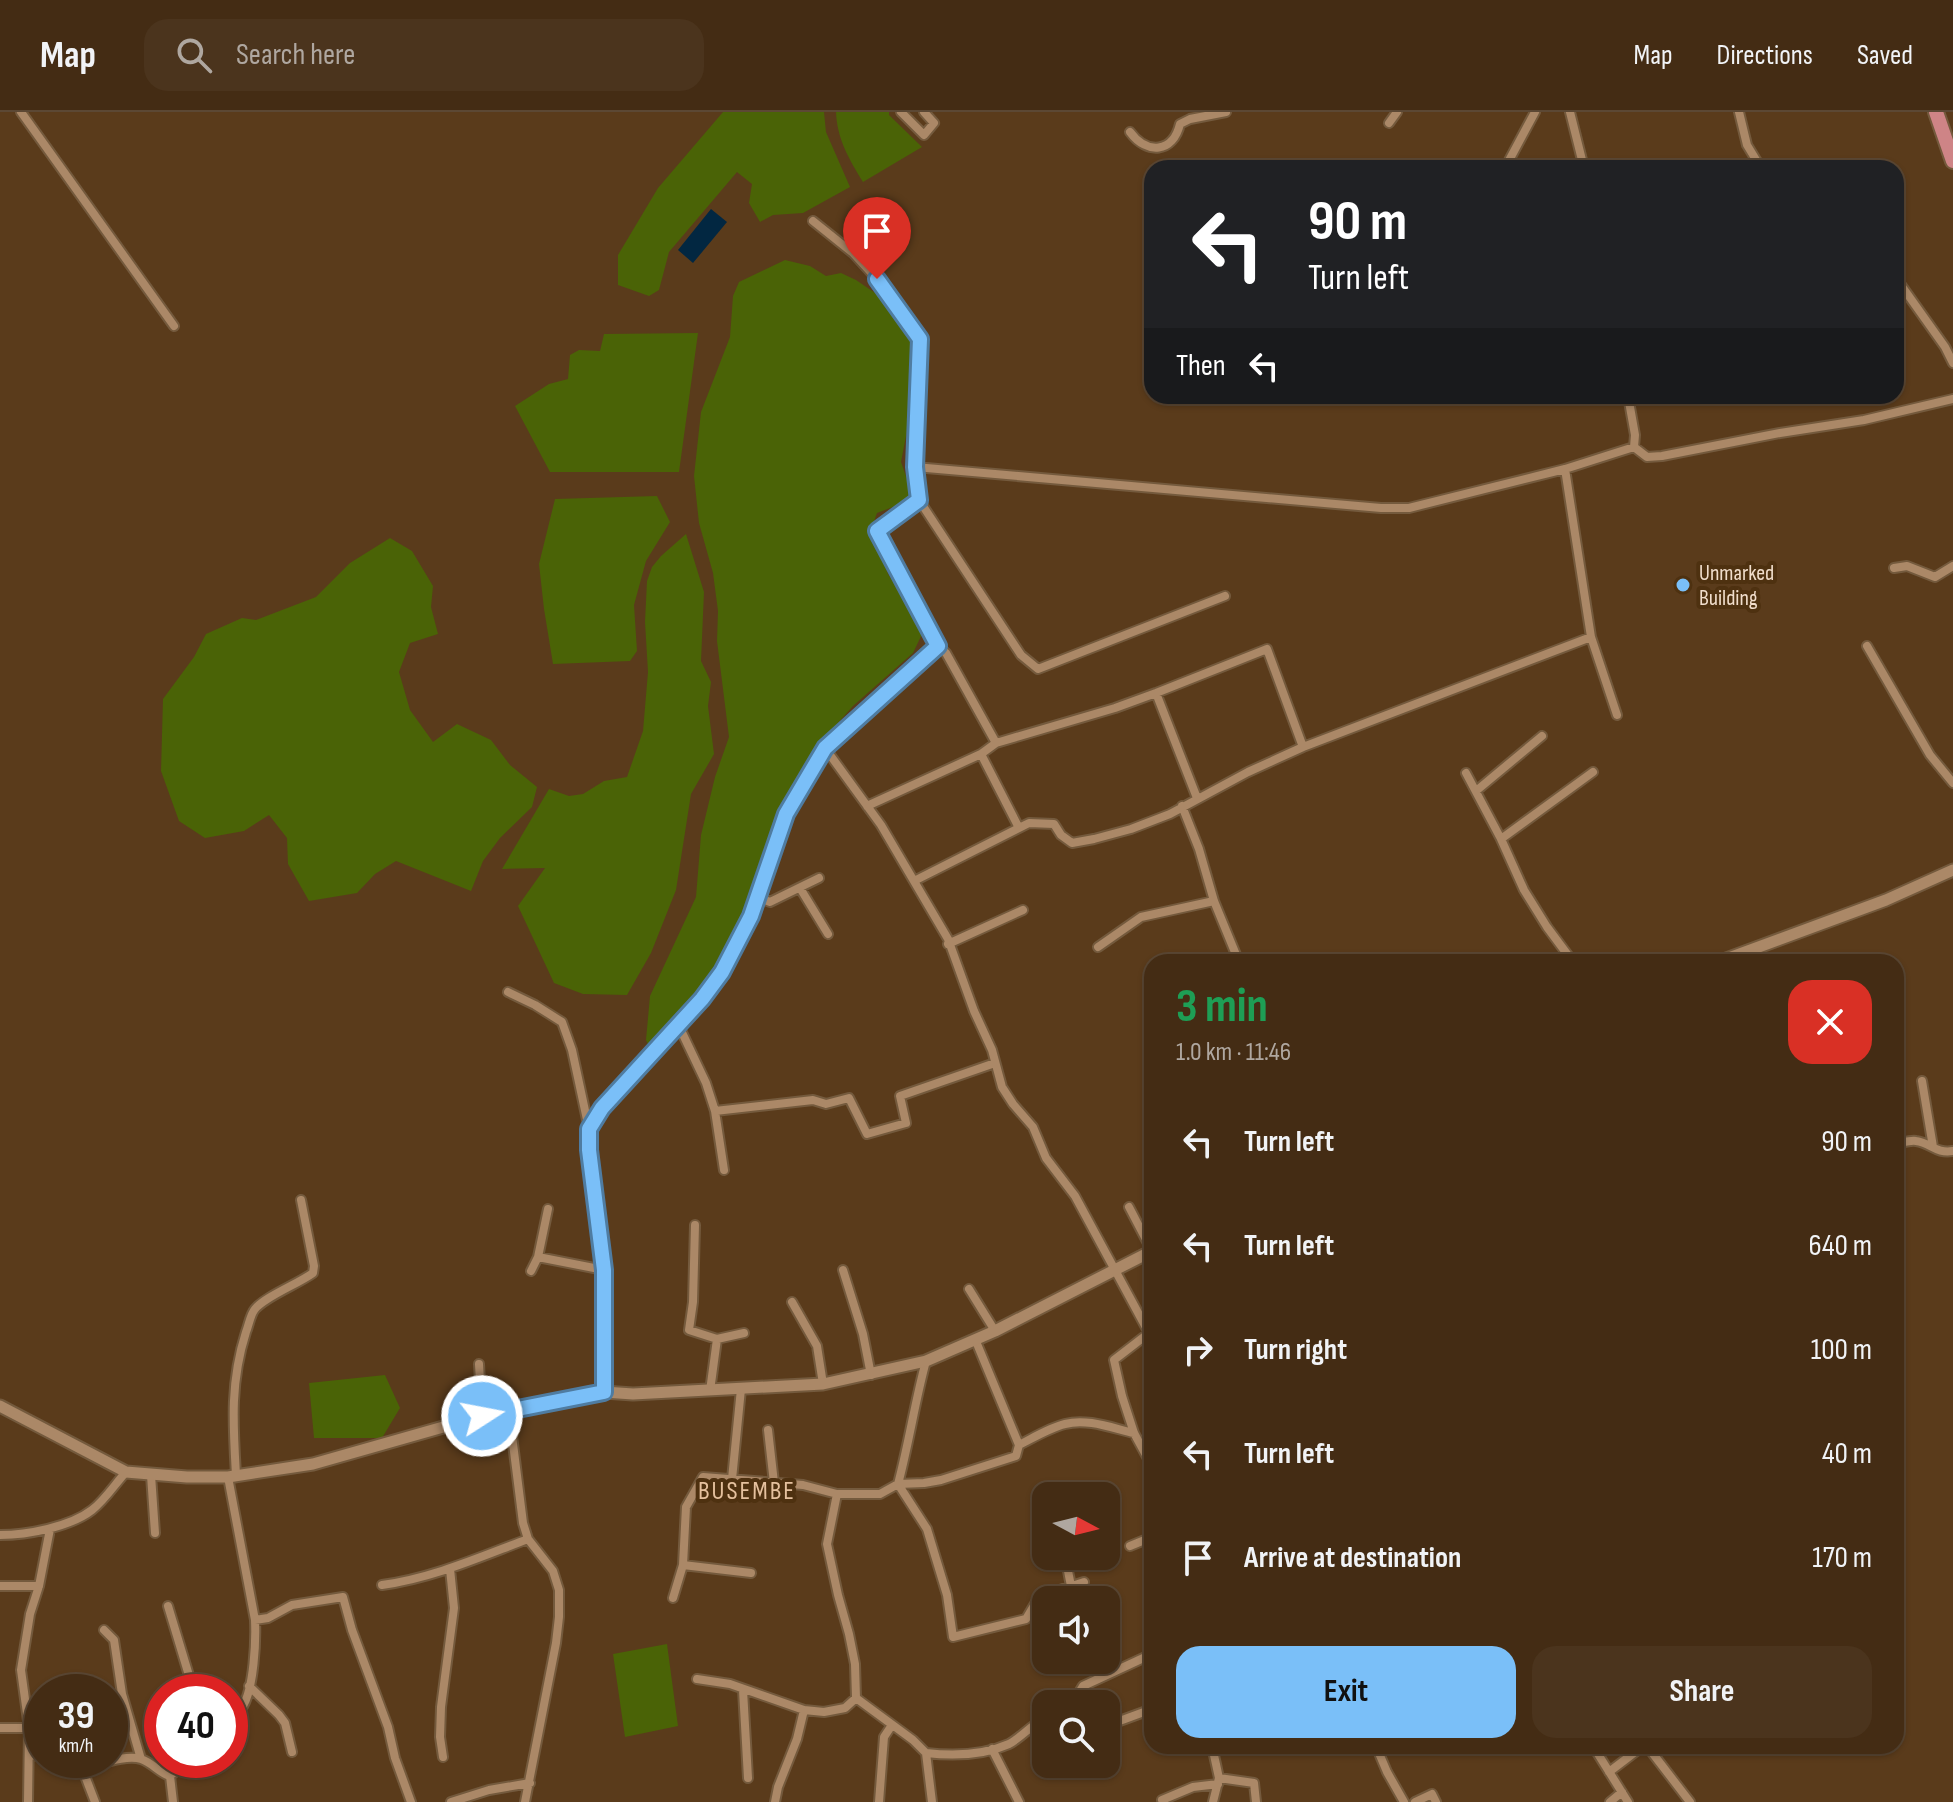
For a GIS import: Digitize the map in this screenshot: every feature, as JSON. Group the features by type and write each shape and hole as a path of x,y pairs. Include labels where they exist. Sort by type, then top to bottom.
{"main road":[{"path":"1936,113 1953,161"}],"street":[{"path":"21,112 174,326"},
{"path":"901,112 924,135 934,123 924,112"},
{"path":"1130,132 1135,140 1150,148 1163,147 1174,140 1180,124 1226,112"},
{"path":"1389,123 1397,112"},
{"path":"1509,160 1535,112"},
{"path":"1570,112 1582,160"},
{"path":"1739,112 1747,145 1756,160"},
{"path":"813,221 853,253 877,279 920,339 915,467 919,500 1021,655 1038,669 1225,596"},
{"path":"1904,289 1953,363"},
{"path":"1634,447 1647,457 1662,456 1864,420 1953,399"},
{"path":"1629,404 1634,447"},
{"path":"915,467 1409,508 1565,469 1634,447"},
{"path":"1565,469 1591,637 1617,715"},
{"path":"919,500 877,531 938,646 946,653 996,743"},
{"path":"1894,568 1907,566 1935,577 1953,566"},
{"path":"914,881 1029,823 1054,824 1061,835 1072,843 1131,829 1170,814 1248,772 1303,747 1591,637"},
{"path":"589,1129 602,1108 702,999 722,972 751,916 786,814 825,748 938,646"},
{"path":"1867,646 1930,755 1953,783"},
{"path":"867,806 981,754 996,743 1115,708 1267,649 1303,747"},
{"path":"1156,693 1197,798"},
{"path":"1476,791 1542,736"},
{"path":"825,748 881,825 948,939 992,1050 1002,1087 1033,1127 1046,1158 1075,1196 1144,1323"},
{"path":"981,754 1019,828"},
{"path":"1501,839 1593,772"},
{"path":"1466,773 1524,890 1567,954"},
{"path":"1182,806 1236,954"},
{"path":"1740,954 1886,900 1953,870"},
{"path":"757,897 770,902 819,878"},
{"path":"800,888 828,934"},
{"path":"1098,947 1141,917 1214,901"},
{"path":"948,944 1023,910"},
{"path":"508,992 562,1022 572,1050 589,1129 604,1270 604,1392"},
{"path":"678,1024 706,1083 715,1111 724,1170"},
{"path":"715,1111 813,1100 826,1104 849,1098 867,1134 906,1123 900,1096 995,1063"},
{"path":"1922,1081 1933,1147"},
{"path":"1904,1143 1915,1141 1943,1153 1953,1151"},
{"path":"248,1690 256,1638 232,1476 234,1386 241,1348 253,1311 313,1273 301,1200"},
{"path":"1129,1207 1144,1236"},
{"path":"531,1271 538,1257 548,1209"},
{"path":"695,1225 689,1330 717,1339 744,1333"},
{"path":"0,1406 126,1472 232,1476 313,1464 482,1416 604,1392 633,1394 823,1384 871,1375 926,1361 995,1331 1144,1255"},
{"path":"538,1257 604,1270"},
{"path":"843,1270 863,1334 871,1375"},
{"path":"969,1289 995,1331"},
{"path":"792,1302 817,1346 823,1384"},
{"path":"1144,1337 1114,1360 1134,1433 1144,1451"},
{"path":"710,1391 717,1339"},
{"path":"673,1598 683,1565 686,1507 703,1477 803,1485 837,1494 880,1494 898,1484 941,1480 1016,1456 1019,1445 975,1339"},
{"path":"926,1361 898,1484 927,1529 947,1595 953,1637 1026,1619 1032,1609"},
{"path":"479,1364 482,1416"},
{"path":"732,1479 741,1389"},
{"path":"509,1412 523,1523 528,1539 553,1571 559,1590 559,1617 525,1802"},
{"path":"1019,1445 1064,1424 1088,1423 1134,1433"},
{"path":"768,1430 774,1483"},
{"path":"0,1535 50,1529 77,1519 92,1510 126,1472"},
{"path":"151,1475 155,1533"},
{"path":"697,1679 730,1684 804,1710 824,1712 845,1708 856,1698 855,1664 827,1544 837,1494"},
{"path":"24,1692 21,1670 30,1614 50,1529"},
{"path":"382,1585 450,1569 528,1539"},
{"path":"1130,1546 1144,1540"},
{"path":"683,1565 751,1573"},
{"path":"443,1757 441,1707 454,1608 450,1569"},
{"path":"1068,1570 1071,1586 1084,1582"},
{"path":"0,1586 39,1586"},
{"path":"255,1620 268,1618 292,1605 343,1597 411,1802"},
{"path":"168,1606 189,1674"},
{"path":"104,1630 114,1640 122,1694 141,1759"},
{"path":"1081,1690 1083,1686 1144,1658"},
{"path":"249,1686 285,1723 292,1752"},
{"path":"743,1690 748,1778"},
{"path":"856,1698 926,1753 947,1756 992,1749 1011,1743 1032,1726"},
{"path":"775,1802 804,1710"},
{"path":"1120,1721 1144,1712"},
{"path":"879,1802 884,1737 892,1725"},
{"path":"0,1728 24,1728"},
{"path":"992,1749 1019,1802"},
{"path":"926,1753 932,1802"},
{"path":"1213,1754 1218,1781 1213,1802"},
{"path":"1379,1754 1404,1802"},
{"path":"1598,1754 1628,1802"},
{"path":"1609,1772 1634,1754"},
{"path":"1651,1754 1690,1802"},
{"path":"128,1757 144,1760"},
{"path":"28,1802 29,1778"},
{"path":"86,1778 95,1802"},
{"path":"170,1778 173,1802"},
{"path":"1162,1800 1218,1781 1254,1783 1256,1802"},
{"path":"451,1802 489,1790 530,1783"},
{"path":"1610,1802 1622,1792"},
{"path":"1415,1802 1432,1794 1436,1802"}],"green space":[{"path":"723,112 824,112 826,132 850,187 803,213 773,215 760,222 749,203 752,184 737,172 669,252 659,290 649,296 618,285 618,255 658,188"},
{"path":"836,112 889,112 922,147 863,182 841,140"},
{"path":"785,260 810,266 826,276 841,273 856,280 884,299 902,320 914,346 908,426 901,462 914,499 877,513 872,527 888,574 924,630 913,653 853,706 820,743 783,816 768,869 719,977 654,1058 646,1040 650,996 696,897 701,835 715,777 729,737 717,641 718,611 713,573 699,523 694,476 701,412 730,337 733,296 739,282"},
{"path":"698,333 679,472 550,472 515,406 549,384 568,379 570,355 579,350 600,351 604,334"},
{"path":"657,496 670,522 646,561 634,605 637,651 630,661 553,664 539,564 555,499"},
{"path":"686,534 704,592 701,661 711,682 708,706 714,754 691,794 676,890 651,953 627,995 583,994 554,983 518,906 545,868 502,869 549,789 569,796 583,794 604,781 627,777 643,731 648,672 645,622 647,581 652,567 661,556"},
{"path":"390,538 412,551 433,586 431,607 438,634 410,643 399,672 410,710 433,742 457,724 491,740 510,765 537,787 532,807 500,838 483,861 471,891 396,861 375,874 357,893 309,901 288,864 287,838 269,815 244,831 205,838 179,821 161,771 163,699 194,657 206,634 242,618 256,620 316,597 350,563"},
{"path":"385,1375 400,1408 382,1438 314,1438 309,1383"},
{"path":"667,1644 678,1726 625,1737 613,1654"}],"water":[{"path":"711,209 727,222 693,263 678,250"}],"place":[{"name":"Unmarked Building","path":"1683,585"}],"district":[{"name":"BUSEMBE","path":"747,1490"}],"route":[{"path":"482,1416 604,1392 604,1270 589,1129 602,1108 702,999 722,972 751,916 786,814 825,748 938,646 877,531 919,500 915,467 920,339 877,279"}]}
